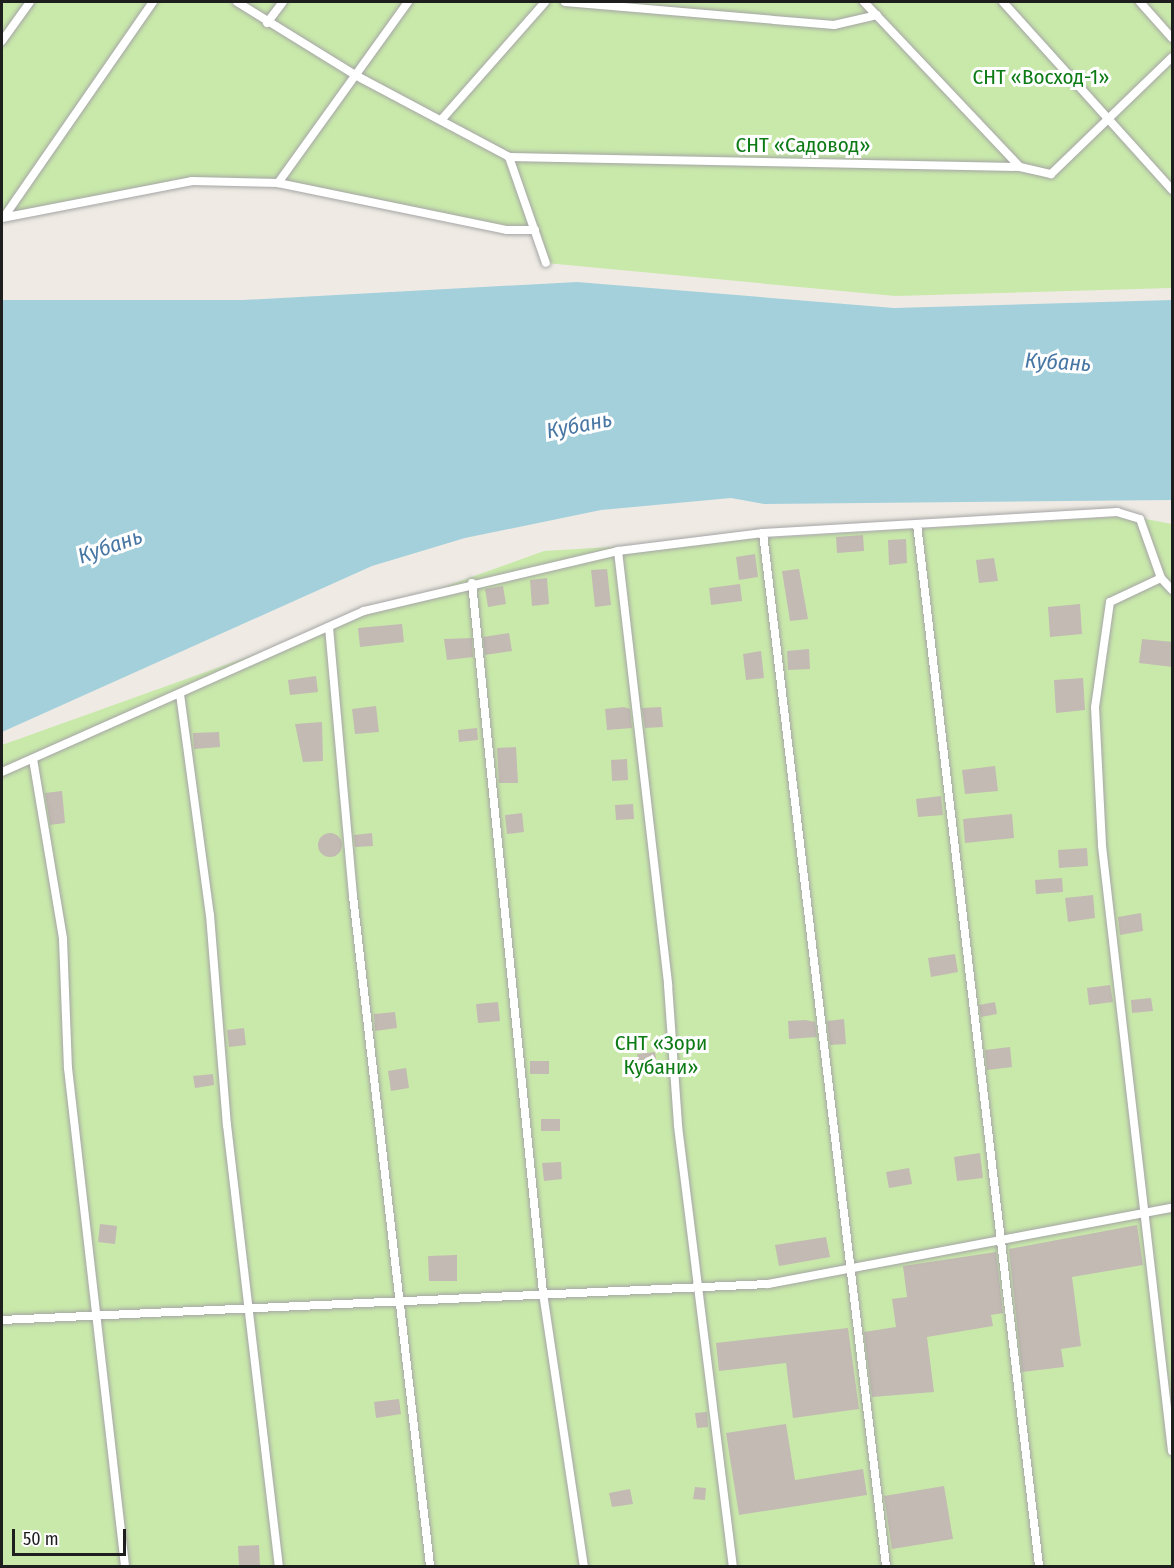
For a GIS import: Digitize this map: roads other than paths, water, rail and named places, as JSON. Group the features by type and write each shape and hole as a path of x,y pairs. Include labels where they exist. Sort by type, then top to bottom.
{"lane":[{"path":"2,40 30,2"},
{"path":"3,218 153,2"},
{"path":"237,2 355,75 442,119 509,157 1020,168 1051,174 1173,57"},
{"path":"267,22 283,2"},
{"path":"278,183 408,2"},
{"path":"442,119 545,2"},
{"path":"565,2 834,25 877,15"},
{"path":"864,2 1020,168"},
{"path":"1002,2 1173,190"},
{"path":"1140,2 1173,38"},
{"path":"509,157 546,263"},
{"path":"3,218 192,181 278,183 507,230 534,230"},
{"path":"2,772 364,611 472,583 618,551 764,533 1117,512 1140,519 1161,578 1173,590"},
{"path":"917,524 1039,1566"},
{"path":"764,533 848,1268 886,1566"},
{"path":"618,551 733,1566"},
{"path":"1161,578 1110,602 1095,707 1101,846 1147,1213 1173,1451"},
{"path":"472,583 543,1293 584,1566"},
{"path":"329,627 399,1299 430,1566"},
{"path":"180,694 200,872 210,915 227,1125 251,1307 279,1566"},
{"path":"33,759 63,939 68,1068 99,1317 125,1566"},
{"path":"2,1320 99,1317 399,1299 700,1290 848,1268 1173,1208"}],"water":[{"name":"Кубань","path":"577,282 894,308 1172,300 1172,500 764,504 731,498 601,510 465,538 372,566 2,732 2,300 243,300"}],"park label":[{"name":"СНТ «Восход-1»","path":"1041,77"},
{"name":"СНТ «Садовод»","path":"803,145"},
{"name":"СНТ «Зори Кубани»","path":"661,1055"}]}
